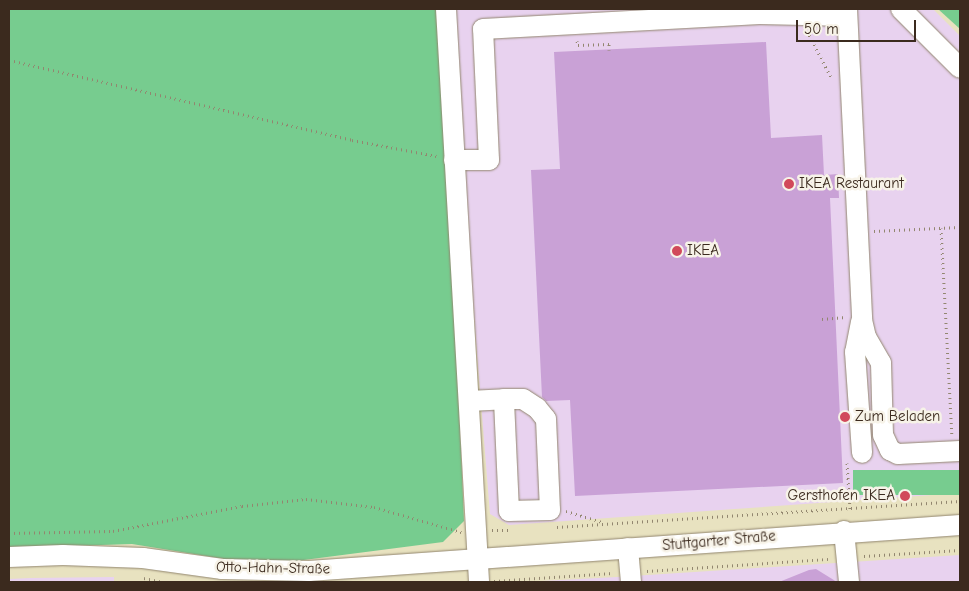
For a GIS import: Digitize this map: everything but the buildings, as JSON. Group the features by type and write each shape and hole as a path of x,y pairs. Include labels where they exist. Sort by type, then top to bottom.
{"street":[{"path":"446,9 479,582"},
{"path":"901,9 960,68"},
{"path":"454,160 489,160 483,28 848,11 862,320 866,337 881,364 883,436 890,450"},
{"path":"862,320 855,352 854,453 890,450 906,454 956,451"},
{"path":"469,401 504,399 523,399 537,408 546,419 549,518 509,511 504,399"},
{"name":"Stuttgarter Straße","path":"478,560 844,531 960,525"},
{"path":"844,531 849,582"},
{"path":"628,548 631,577"},
{"name":"Otto-Hahn-Straße","path":"9,558 62,555 143,558 262,571 478,560"}],"path":[{"path":"805,26 836,86"},
{"path":"578,45 609,44 609,50"},
{"path":"9,60 454,160"},
{"path":"857,232 960,227"},
{"path":"941,228 956,451"},
{"path":"850,509 854,453"},
{"path":"9,533 122,530 242,506 306,499 374,507 448,530 476,531"},
{"path":"549,518 606,524 960,502"},
{"path":"549,518 577,512 606,524"},
{"path":"508,530 518,529"},
{"path":"511,580 631,577 846,557 960,550"}],"shaded area":[{"path":"455,9 933,9 960,36 960,493 509,525 490,514 463,181"},
{"path":"960,555 960,582 523,582 617,577"},
{"path":"114,577 114,582 9,582 9,579 30,578"}],"green space":[{"path":"9,9 442,9 464,521 443,542 296,561 231,560 132,544 9,548"},
{"path":"938,9 960,9 960,29"},
{"path":"853,470 960,470 960,495 853,495"}],"place":[{"name":"IKEA Restaurant","path":"789,184"},
{"name":"IKEA","path":"677,251"},
{"name":"Zum Beladen","path":"845,417"},
{"name":"Gersthofen IKEA","path":"905,496"}]}
